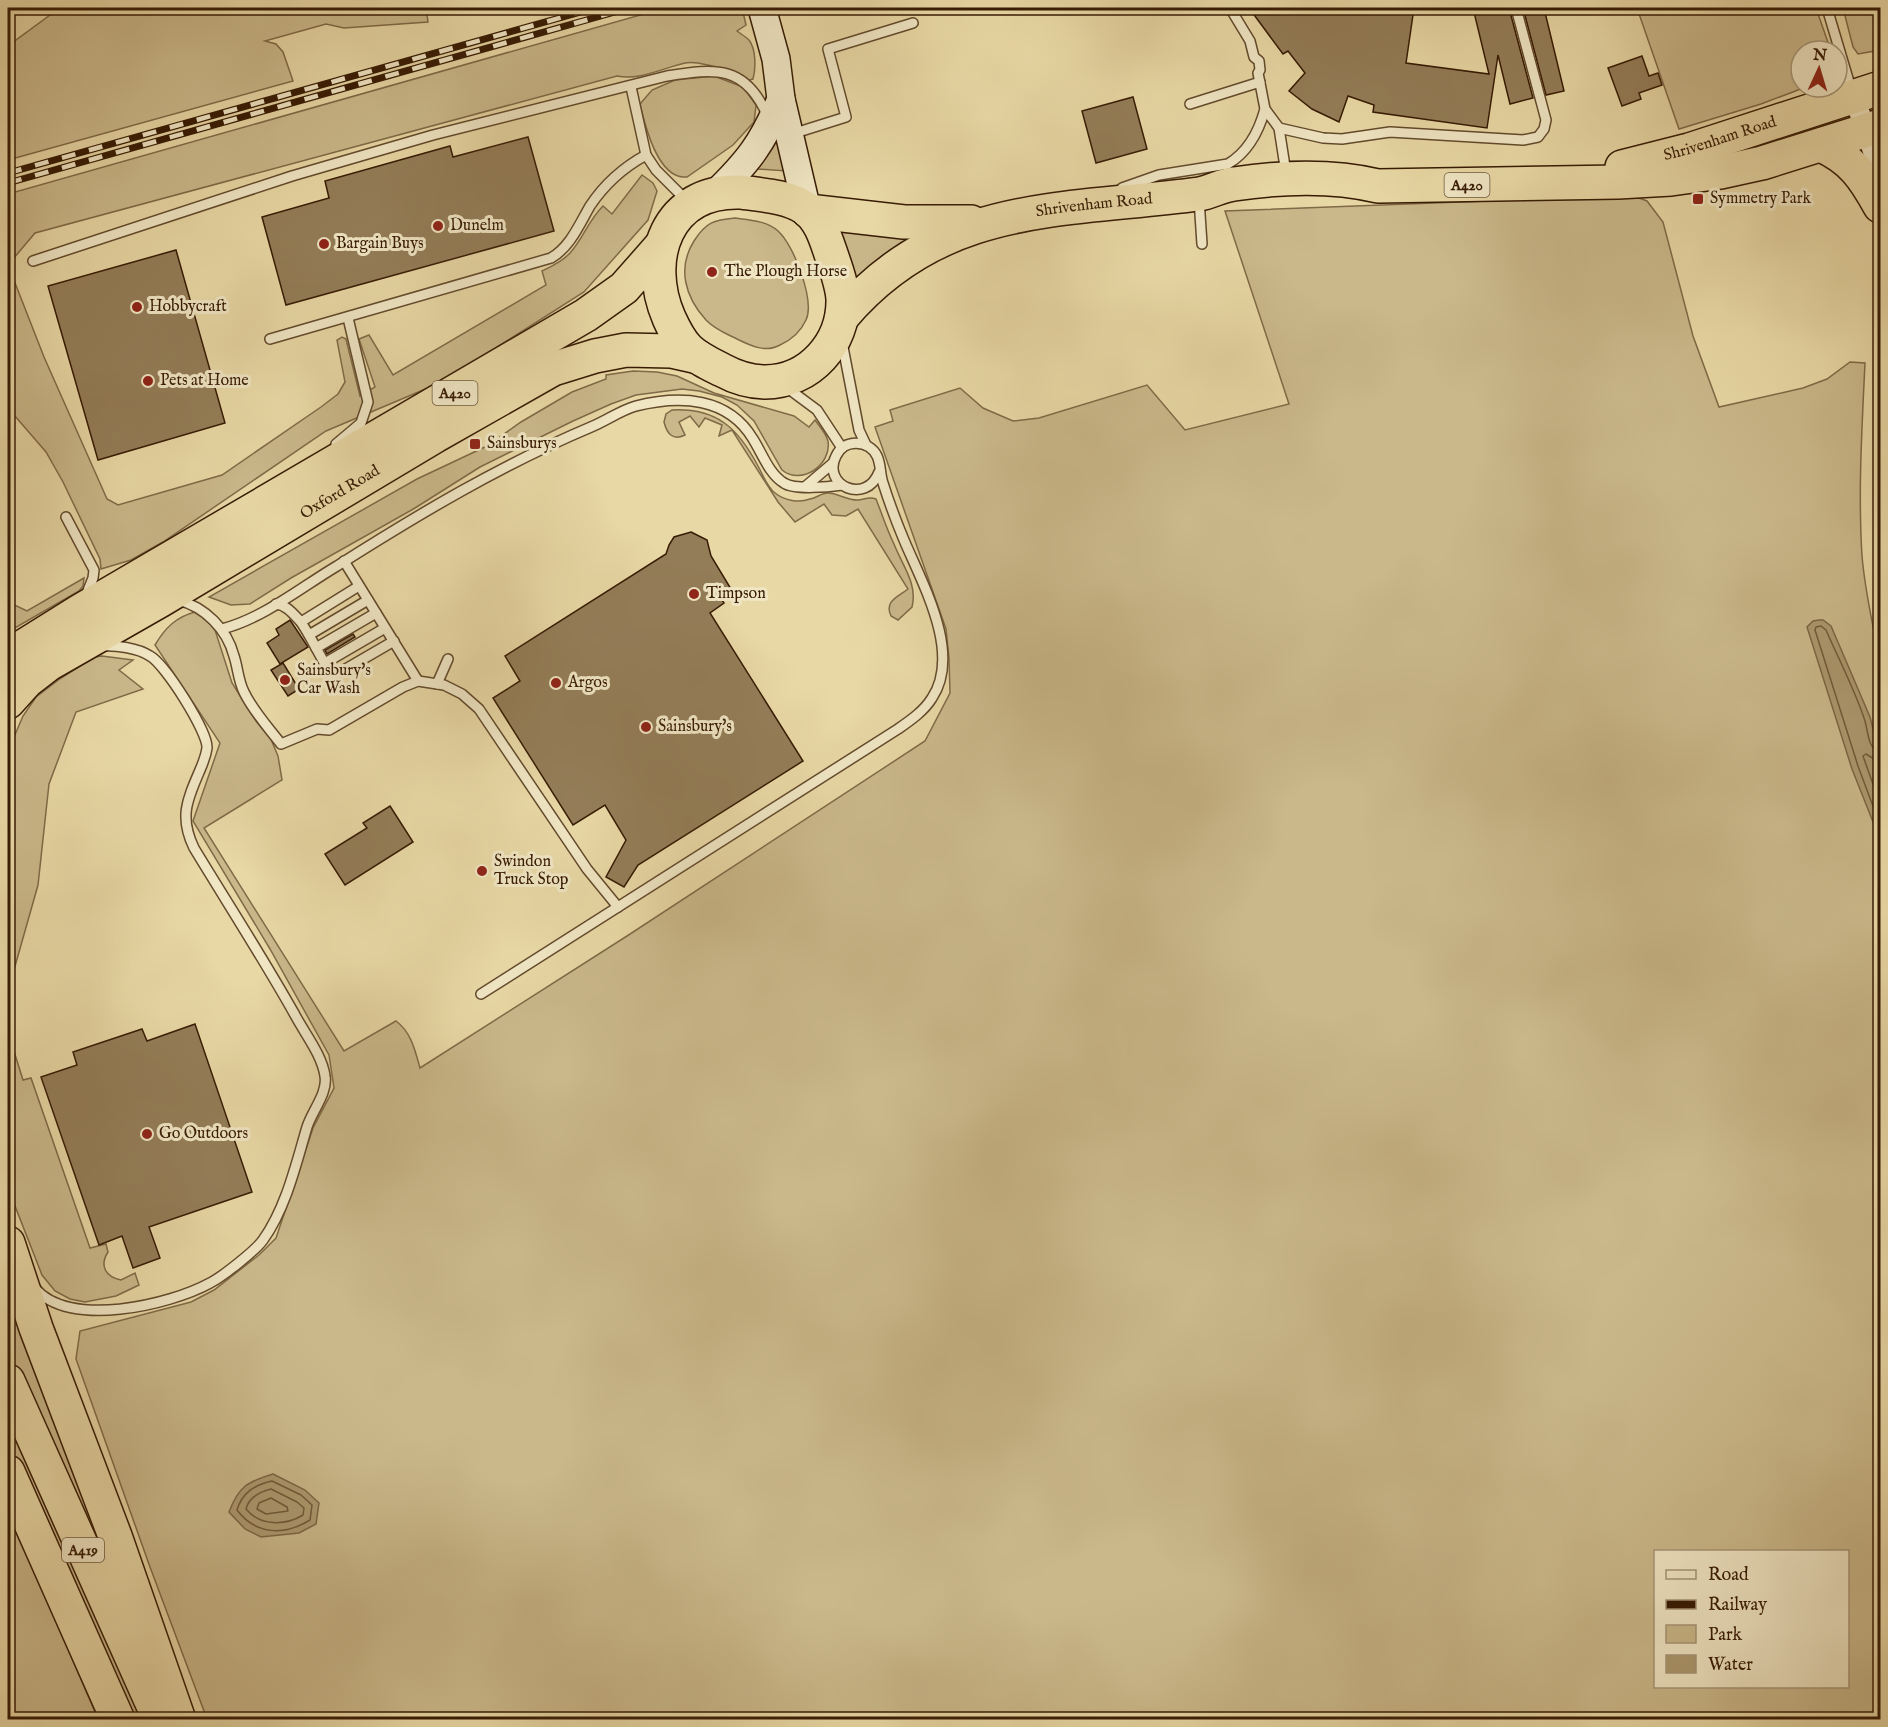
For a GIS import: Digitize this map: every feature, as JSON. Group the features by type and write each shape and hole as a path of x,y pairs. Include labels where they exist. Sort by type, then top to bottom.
{"highway":[{"name":"Shrivenham Road","path":"808,210 904,222 985,222 1072,207 1200,193 1233,184 1342,196 1378,186 1618,182 1698,176 1762,163 1821,145 1872,111"},
{"name":"Shrivenham Road","path":"1556,182 1689,150 1872,111"},
{"path":"1821,145 1836,152 1852,165 1881,206"},
{"name":"A420","path":"808,210 791,202 759,195 726,192 703,200 682,212 670,226 661,246 658,278 665,309 683,343 698,357 727,373 752,381 776,381 798,375 814,365 830,347 840,322"},
{"path":"808,210 826,239 838,277 843,296 840,322"},
{"name":"Shrivenham Road","path":"840,322 878,280 913,253 985,222"},
{"name":"Oxford Road","path":"8,656 80,611 596,309 624,288 661,246"},
{"name":"Oxford Road","path":"8,702 27,681 49,664 553,369 595,356 626,350 671,351 698,357"},
{"path":"10,1252 36,1328 115,1536 179,1719"},
{"name":"A419","path":"8,1382 159,1719"},
{"name":"A419","path":"8,1473 118,1719"}],"street":[{"path":"764,15 779,73 780,130 808,210"},
{"path":"1872,111 1881,171"},
{"path":"703,200 780,130"}],"lane":[{"path":"1230,8 1250,41 1254,57 1259,61 1259,78 1265,109 1279,128 1282,189"},
{"path":"1279,128 1323,138 1342,139 1390,132 1523,140 1538,137 1544,129 1546,120 1516,8"},
{"path":"1827,8 1872,111"},
{"path":"33,261 292,176 433,135 631,87 667,76 701,71 725,72 735,76 748,85 780,130 846,117 828,49 913,23"},
{"path":"1190,104 1259,78"},
{"path":"631,87 646,155 656,171 703,200"},
{"path":"1116,190 1159,176 1228,164 1249,145 1260,125 1265,109"},
{"path":"270,339 348,318 559,254 602,191 632,162 646,155"},
{"path":"1200,193 1202,244"},
{"path":"1072,207 1105,195"},
{"path":"326,451 358,427 363,420 368,402 348,318"},
{"path":"481,994 898,729 919,714 933,698 943,666 938,625 901,534 879,471 879,460 866,445 860,430 840,322"},
{"path":"776,381 793,390 814,406 828,423 842,448"},
{"path":"222,629 262,614 459,491 554,442 634,406 669,400 696,400 710,404 734,416 745,427 778,478 789,486 822,488 842,485"},
{"path":"866,445 852,444 842,448 833,463 834,475 842,485 849,489 864,489 876,479 879,471"},
{"path":"806,486 833,463"},
{"path":"234,522 308,465"},
{"path":"66,517 93,570 93,578 80,611"},
{"path":"344,561 418,681"},
{"path":"301,622 359,586"},
{"path":"161,600 179,600 195,606 222,629 230,642 243,691 255,711 281,744 317,729 329,730 403,687 418,681 444,685 462,694 479,709 587,869 618,907"},
{"path":"309,635 368,600"},
{"path":"276,604 290,610 301,622 332,677 394,641"},
{"path":"316,648 376,613"},
{"path":"325,663 386,628"},
{"path":"10,1252 47,1300 84,1311 119,1309 181,1296 212,1283 261,1243 270,1228 279,1210 310,1118 325,1086 325,1075 319,1059 251,937 194,848 187,833 185,819 187,802 207,750 204,732 164,667 150,656 137,651 106,646 69,652"},
{"path":"437,684 448,659"}],"green space":[{"path":"57,8 426,8 428,22 344,28 326,24 265,41 276,44 283,52 293,81 8,160 8,46"},
{"path":"665,8 742,8 746,25 737,31 749,40 753,48 755,64 753,79 735,80 718,68 692,62 634,77 617,76 35,233 8,265 8,194"},
{"path":"1637,8 1816,8 1827,39 1789,39 1789,93 1679,129"},
{"path":"1843,8 1880,8 1880,50 1858,54 1853,47"},
{"path":"714,76 743,87 756,105 754,122 733,145 687,177 677,176 668,170 654,150 640,104 652,90 675,80"},
{"path":"776,125 787,171 758,169 754,166"},
{"path":"642,175 653,183 657,191 648,220 584,292 442,382 326,431 163,542 131,560 101,569 100,559 46,452 8,408 8,265 44,357 107,499 118,505 222,475 321,407 338,394 345,382 337,340 342,337 346,339 360,396 375,387 359,339 369,335 393,375 546,285 542,271 570,253 603,206 612,214"},
{"path":"1639,198 1647,201 1663,222 1693,336 1719,407 1803,388 1827,379 1850,362 1865,363 1860,484 1862,556 1867,596 1880,661 1880,1719 207,1719 76,1359 80,1331 191,1302 214,1290 259,1255 276,1238 313,1128 334,1088 329,1055 270,949 193,821 220,743 155,645 163,633 177,620 195,612 206,619 215,630 232,683 256,721 270,737 278,756 282,780 204,828 344,1051 396,1021 409,1036 420,1068 925,741 950,693 946,629 875,427 893,421 890,410 960,388 983,408 1013,421 1039,418 1147,385 1185,430 1289,404 1225,211 1539,199"},
{"path":"735,218 764,223 778,231 790,248 801,274 808,300 806,320 795,335 775,347 753,346 717,329 699,311 688,292 686,262 694,241 711,223"},
{"path":"838,223 921,237 887,255 856,278"},
{"path":"633,371 677,376 714,393 794,416 809,427 815,420 828,441 825,458 820,465 806,474 798,476 790,474 782,470 754,421 737,405 722,397 682,389 636,395 573,421 480,467 415,508 291,578 250,604 231,605 209,597 417,479 487,446 521,422 572,392 606,379 606,375"},
{"path":"672,410 702,413 724,423 734,431 742,441 770,488 783,498 801,501 828,493 855,500 876,499 911,582 912,607 898,620 891,616 889,607 891,603 908,589 858,509 846,516 832,515 824,504 795,522 778,502 732,430 719,436 722,425 705,418 699,427 690,416 679,422 685,435 674,437 667,430 664,422 666,414"},
{"path":"84,578 83,586 79,591 8,632 8,602 27,611"},
{"path":"94,657 133,660 119,670 143,689 76,712 49,784 38,885 8,991 8,904 13,852 8,812 8,751 23,716 36,697"},
{"path":"8,1032 23,1080 31,1078 90,1248 106,1244 108,1252 104,1266 108,1274 116,1279 121,1280 135,1273 139,1285 116,1296 85,1302 70,1299 55,1291 42,1275 8,1188"},
{"path":"8,1268 127,1618 8,1353"},
{"path":"8,1413 146,1719 129,1719 8,1448"},
{"path":"8,1508 98,1719 8,1719"}],"water":[{"path":"1823,620 1831,626 1870,717 1880,756 1880,836 1852,769 1807,627 1813,621"},
{"path":"273,1474 305,1490 319,1503 316,1524 299,1533 261,1537 245,1529 229,1512 236,1496 245,1486"}],"building":[{"path":"1249,8 1414,8 1406,63 1489,74 1473,8 1509,8 1533,98 1510,104 1498,55 1487,128 1373,112 1374,105 1348,96 1339,122 1312,109 1289,91 1305,73 1288,51 1283,54"},
{"path":"1523,8 1544,8 1564,91 1546,95"},
{"path":"1642,56 1649,76 1658,73 1662,85 1639,93 1641,99 1622,106 1608,68"},
{"path":"1133,97 1147,149 1096,163 1082,111"},
{"path":"528,137 554,231 286,305 262,217 329,198 325,181 450,146 453,157"},
{"path":"176,250 225,423 98,460 48,286"},
{"name":"Sainsbury's","path":"691,532 707,540 711,556 731,589 720,596 724,603 710,613 803,761 638,865 624,887 606,877 626,840 605,805 573,825 493,698 520,681 505,656 666,554 674,537"},
{"path":"290,620 308,647 280,664 267,643 279,635 276,629"},
{"path":"353,634 355,637 327,654 325,650"},
{"name":"Sainsbury's Car Wash","path":"283,663 299,689 288,696 271,670"},
{"path":"390,806 413,842 345,885 325,854 367,828 363,823"},
{"name":"Go Outdoors","path":"195,1024 252,1192 149,1227 160,1258 133,1268 122,1236 99,1245 41,1077 77,1065 73,1052 142,1029 147,1041"}],"railway":[{"path":"8,173 595,8"},
{"path":"8,183 629,8"}],"place":[{"name":"Symmetry Park","path":"1698,199"},
{"name":"Dunelm","path":"438,226"},
{"name":"Bargain Buys","path":"324,244"},
{"name":"The Plough Horse","path":"712,272"},
{"name":"Hobbycraft","path":"137,307"},
{"name":"Pets at Home","path":"148,381"},
{"name":"Sainsburys","path":"475,444"},
{"name":"Timpson","path":"694,594"},
{"name":"Sainsbury's Car Wash","path":"285,680"},
{"name":"Argos","path":"556,683"},
{"name":"Sainsbury's","path":"646,727"},
{"name":"Swindon Truck Stop","path":"482,871"},
{"name":"Go Outdoors","path":"147,1134"}]}
